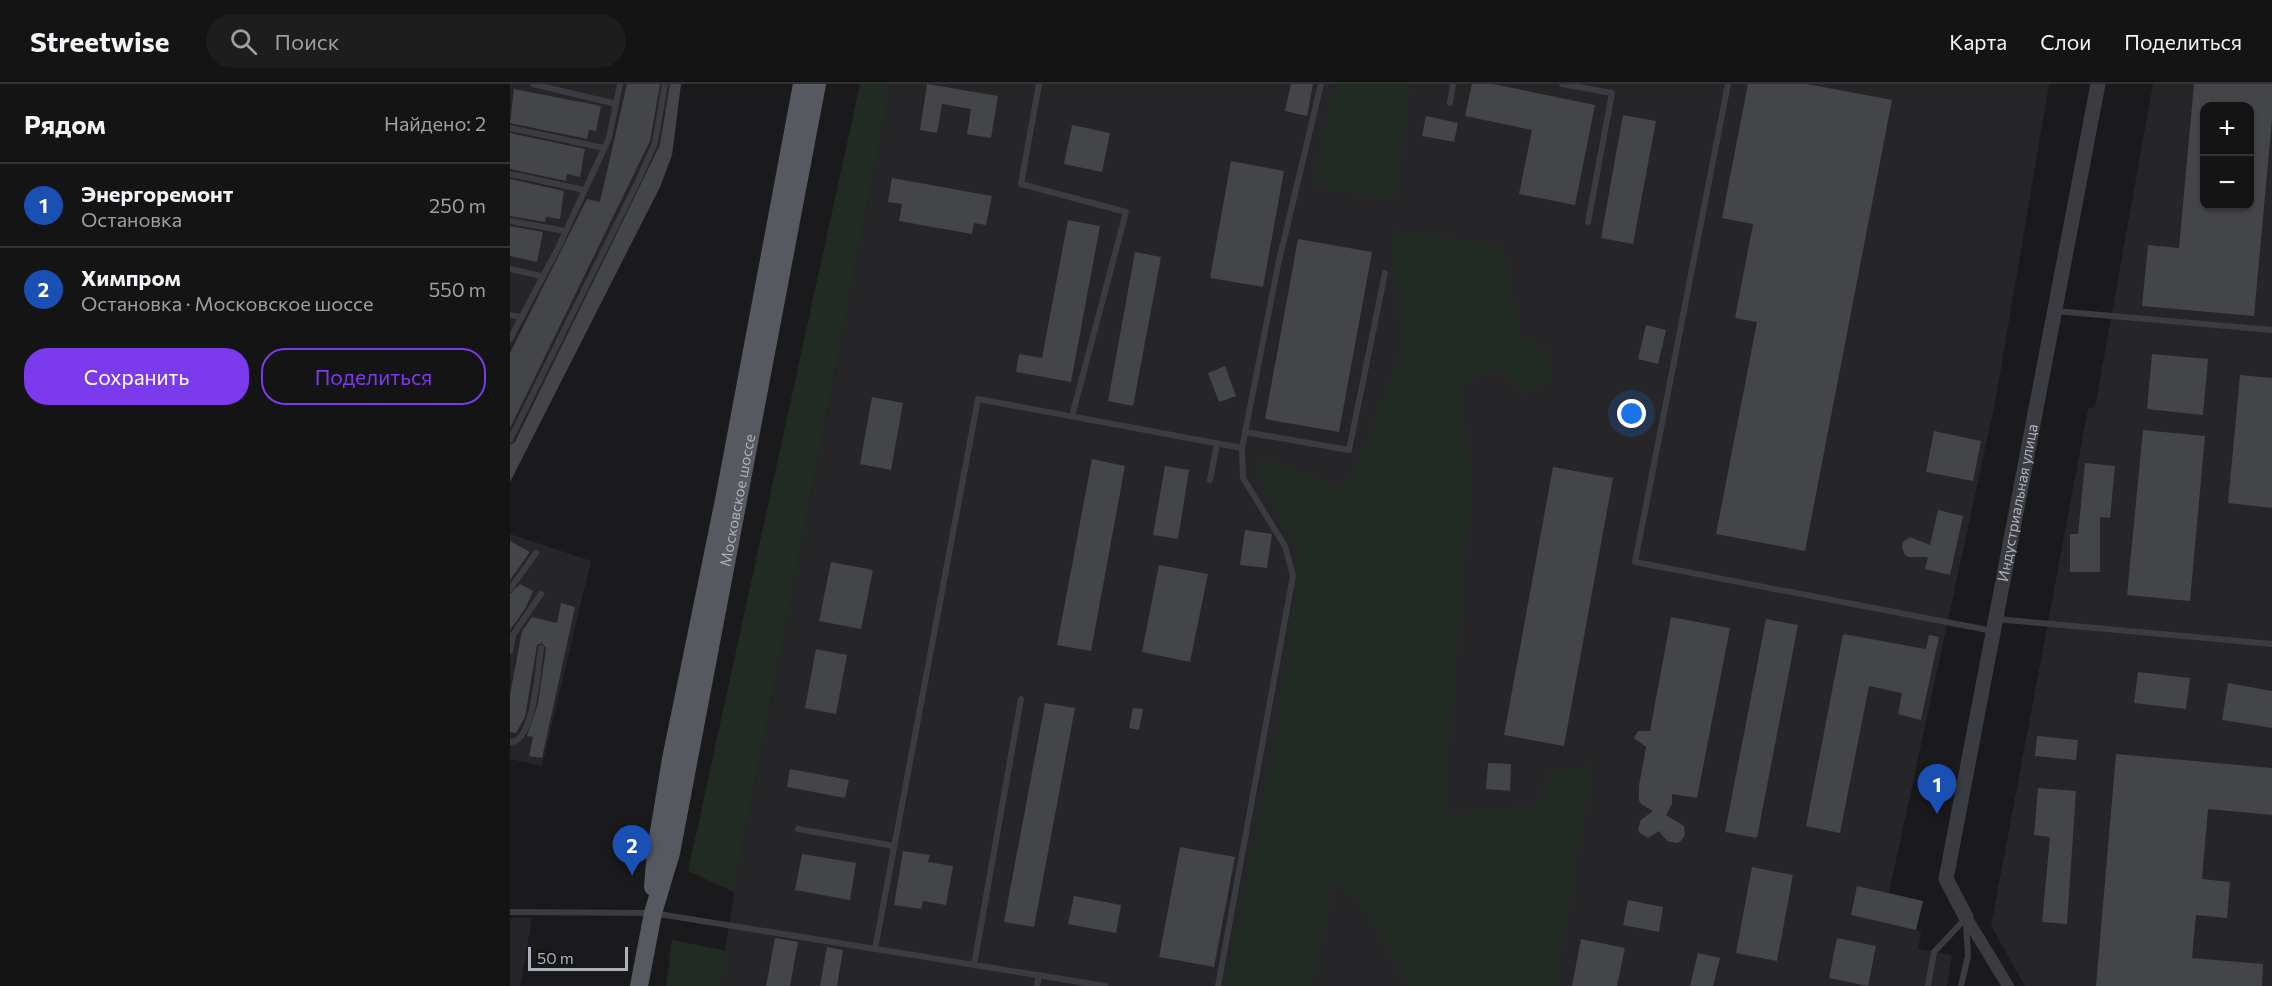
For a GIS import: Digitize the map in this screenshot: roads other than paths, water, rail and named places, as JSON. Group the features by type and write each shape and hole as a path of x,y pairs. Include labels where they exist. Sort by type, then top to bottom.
{"main road":[{"name":"Московское шоссе","path":"653,913 653,875 671,759 724,500 802,84"},
{"name":"Московское шоссе","path":"639,986 653,913 670,853 817,84"}],"street":[{"name":"Индустриальная улица","path":"1966,917 1946,879 2098,84"},
{"path":"1966,917 2008,986"}],"lane":[{"path":"533,84 616,104"},
{"path":"510,339 609,138 620,84"},
{"path":"510,440 655,143 665,84"},
{"path":"1039,84 1021,184 1126,212 1072,417"},
{"path":"1218,986 1293,576 1286,546 1243,478 1242,448 1278,264 1321,84"},
{"path":"1450,103 1453,84"},
{"path":"1562,84 1612,93 1588,222"},
{"path":"1728,84 1635,562 1995,625 2272,644"},
{"path":"510,128 604,148"},
{"path":"510,174 584,190"},
{"path":"510,221 565,231"},
{"path":"510,269 541,276"},
{"path":"1245,432 1349,450 1385,273"},
{"path":"2055,311 2272,330"},
{"path":"510,315 521,317"},
{"path":"875,949 978,399 1242,448"},
{"path":"1210,480 1217,444"},
{"path":"510,589 536,553"},
{"path":"510,651 513,635 541,594"},
{"path":"510,742 521,739 529,723 541,648"},
{"path":"974,965 1021,699"},
{"path":"798,829 894,846"},
{"path":"510,912 653,913 1105,986"},
{"path":"1928,986 1934,951 1966,917"},
{"path":"1961,986 1968,956 1966,917"},
{"path":"1038,986 1040,975"}],"place":[{"name":"Энергоремонт","path":"1937,814"},
{"name":"Химпром","path":"632,875"}]}
